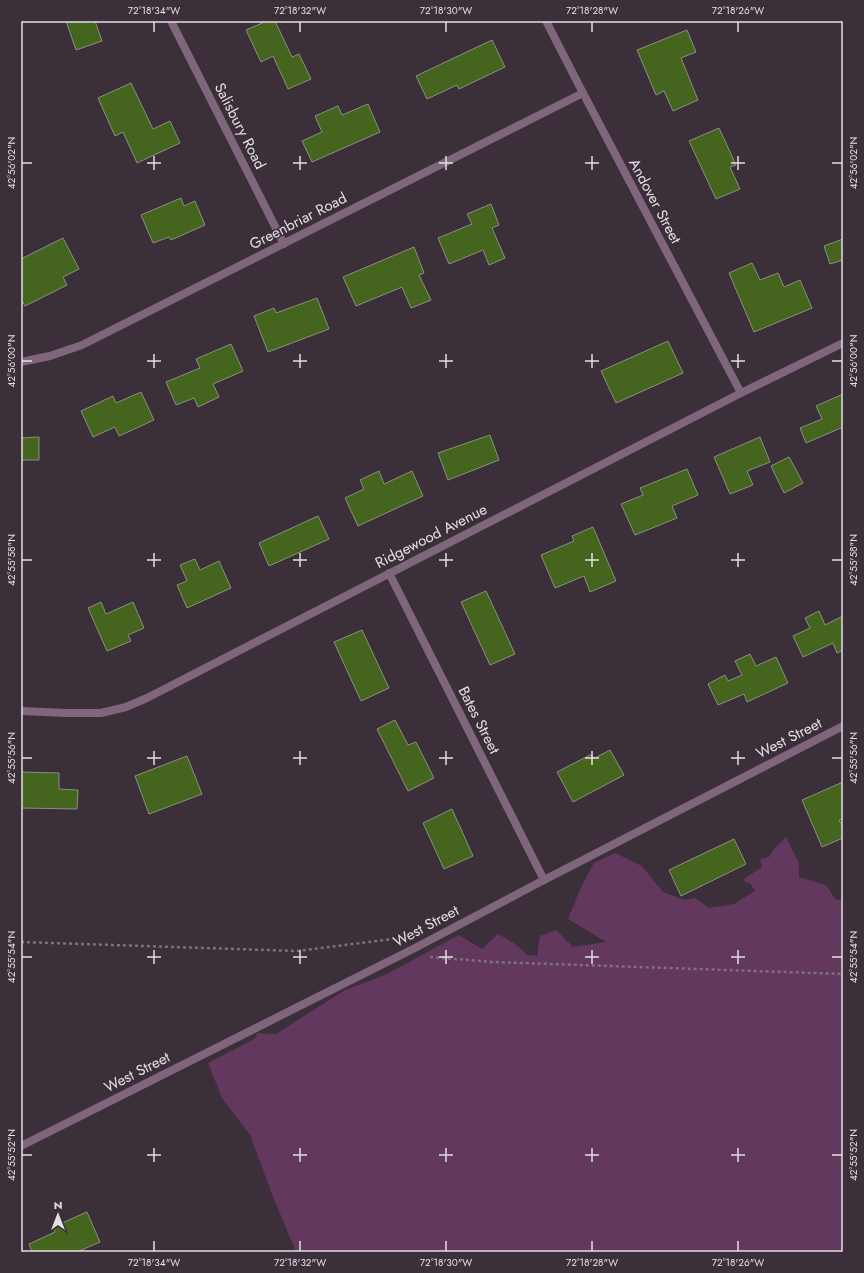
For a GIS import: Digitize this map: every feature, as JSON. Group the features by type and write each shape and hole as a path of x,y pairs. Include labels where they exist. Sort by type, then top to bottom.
{"street":[{"name":"Salisbury Road","path":"171,21 284,244"},
{"name":"Andover Street","path":"546,21 741,393"},
{"name":"Greenbriar Road","path":"21,362 50,356 82,345 583,93"},
{"name":"Ridgewood Avenue","path":"21,711 102,713 126,707 147,698 741,393 843,343"},
{"name":"Bates Street","path":"389,573 544,880"},
{"name":"West Street","path":"21,1146 413,949 843,726"}],"shaded area":[{"path":"786,837 799,863 799,877 826,885 836,900 843,900 843,1252 296,1252 250,1135 222,1098 208,1063 256,1038 257,1033 276,1034 345,990 385,975 459,935 482,949 498,934 514,943 528,955 537,956 540,936 556,930 573,947 606,942 568,919 582,885 594,863 615,853 642,866 663,892 684,900 695,898 709,908 734,904 755,891 750,883 745,882 744,879 762,867 760,859 769,857 773,850"}],"building":[{"path":"66,21 95,21 102,41 76,50"},
{"path":"267,21 275,21 292,57 299,54 311,79 288,89 273,56 261,62 246,30"},
{"path":"687,30 696,52 681,58 698,100 673,111 664,91 656,95 637,50"},
{"path":"492,40 505,67 459,89 457,85 427,99 416,76"},
{"path":"131,83 153,129 170,121 180,143 137,163 123,132 115,136 98,98"},
{"path":"368,104 380,132 312,162 302,141 322,132 315,116 338,106 342,115"},
{"path":"719,128 736,165 730,167 740,189 716,199 689,141"},
{"path":"181,198 184,206 195,201 205,225 171,240 169,237 153,243 141,215"},
{"path":"491,204 499,225 492,228 505,258 489,265 483,250 449,264 438,238 472,224 467,214"},
{"path":"63,238 79,269 63,277 67,285 25,306 21,299 21,259"},
{"path":"843,239 843,260 830,264 824,246"},
{"path":"414,247 424,273 419,275 431,300 411,308 402,287 356,306 343,277"},
{"path":"752,263 760,280 778,273 784,287 800,280 812,308 754,332 729,273"},
{"path":"317,298 329,329 268,352 254,316 274,308 276,313"},
{"path":"668,341 683,373 616,403 601,371"},
{"path":"231,344 243,371 213,384 219,397 198,407 194,398 176,405 166,382 200,368 196,359"},
{"path":"141,392 154,420 119,436 115,427 93,437 81,411 113,396 116,403"},
{"path":"843,394 843,427 806,443 800,428 822,419 816,406"},
{"path":"490,435 499,460 448,480 438,453"},
{"path":"39,437 39,460 21,460 21,438"},
{"path":"760,437 770,462 747,471 753,485 730,494 714,457"},
{"path":"789,457 803,483 784,493 771,466"},
{"path":"687,469 698,495 672,506 677,518 635,535 621,504 643,495 640,488"},
{"path":"379,471 384,484 412,471 423,496 358,526 345,498 364,489 360,480"},
{"path":"318,516 329,539 269,566 259,543"},
{"path":"593,527 616,581 590,592 584,576 555,588 541,555 574,541 572,536"},
{"path":"195,559 200,570 219,561 231,588 187,608 177,585 187,581 180,565"},
{"path":"486,591 515,654 490,665 461,602"},
{"path":"101,602 106,614 133,602 144,628 128,635 131,641 107,651 88,608"},
{"path":"819,611 825,625 843,616 843,650 837,653 833,643 803,657 793,636 810,628 805,618"},
{"path":"362,630 389,688 361,701 334,642"},
{"path":"750,654 756,666 776,657 788,683 747,702 744,694 718,705 708,684 725,675 728,681 742,675 735,661"},
{"path":"395,720 408,745 416,742 434,778 408,791 377,729"},
{"path":"610,750 624,775 573,802 557,772 590,755 595,758"},
{"path":"187,756 202,794 149,814 135,776"},
{"path":"21,772 59,773 59,789 78,790 77,809 21,808"},
{"path":"843,782 843,819 839,820 843,828 843,838 822,847 802,800"},
{"path":"452,809 473,856 444,869 423,823"},
{"path":"734,839 746,864 681,896 669,870"},
{"path":"87,1212 100,1242 77,1252 32,1252 29,1244 55,1232 53,1227"}]}
